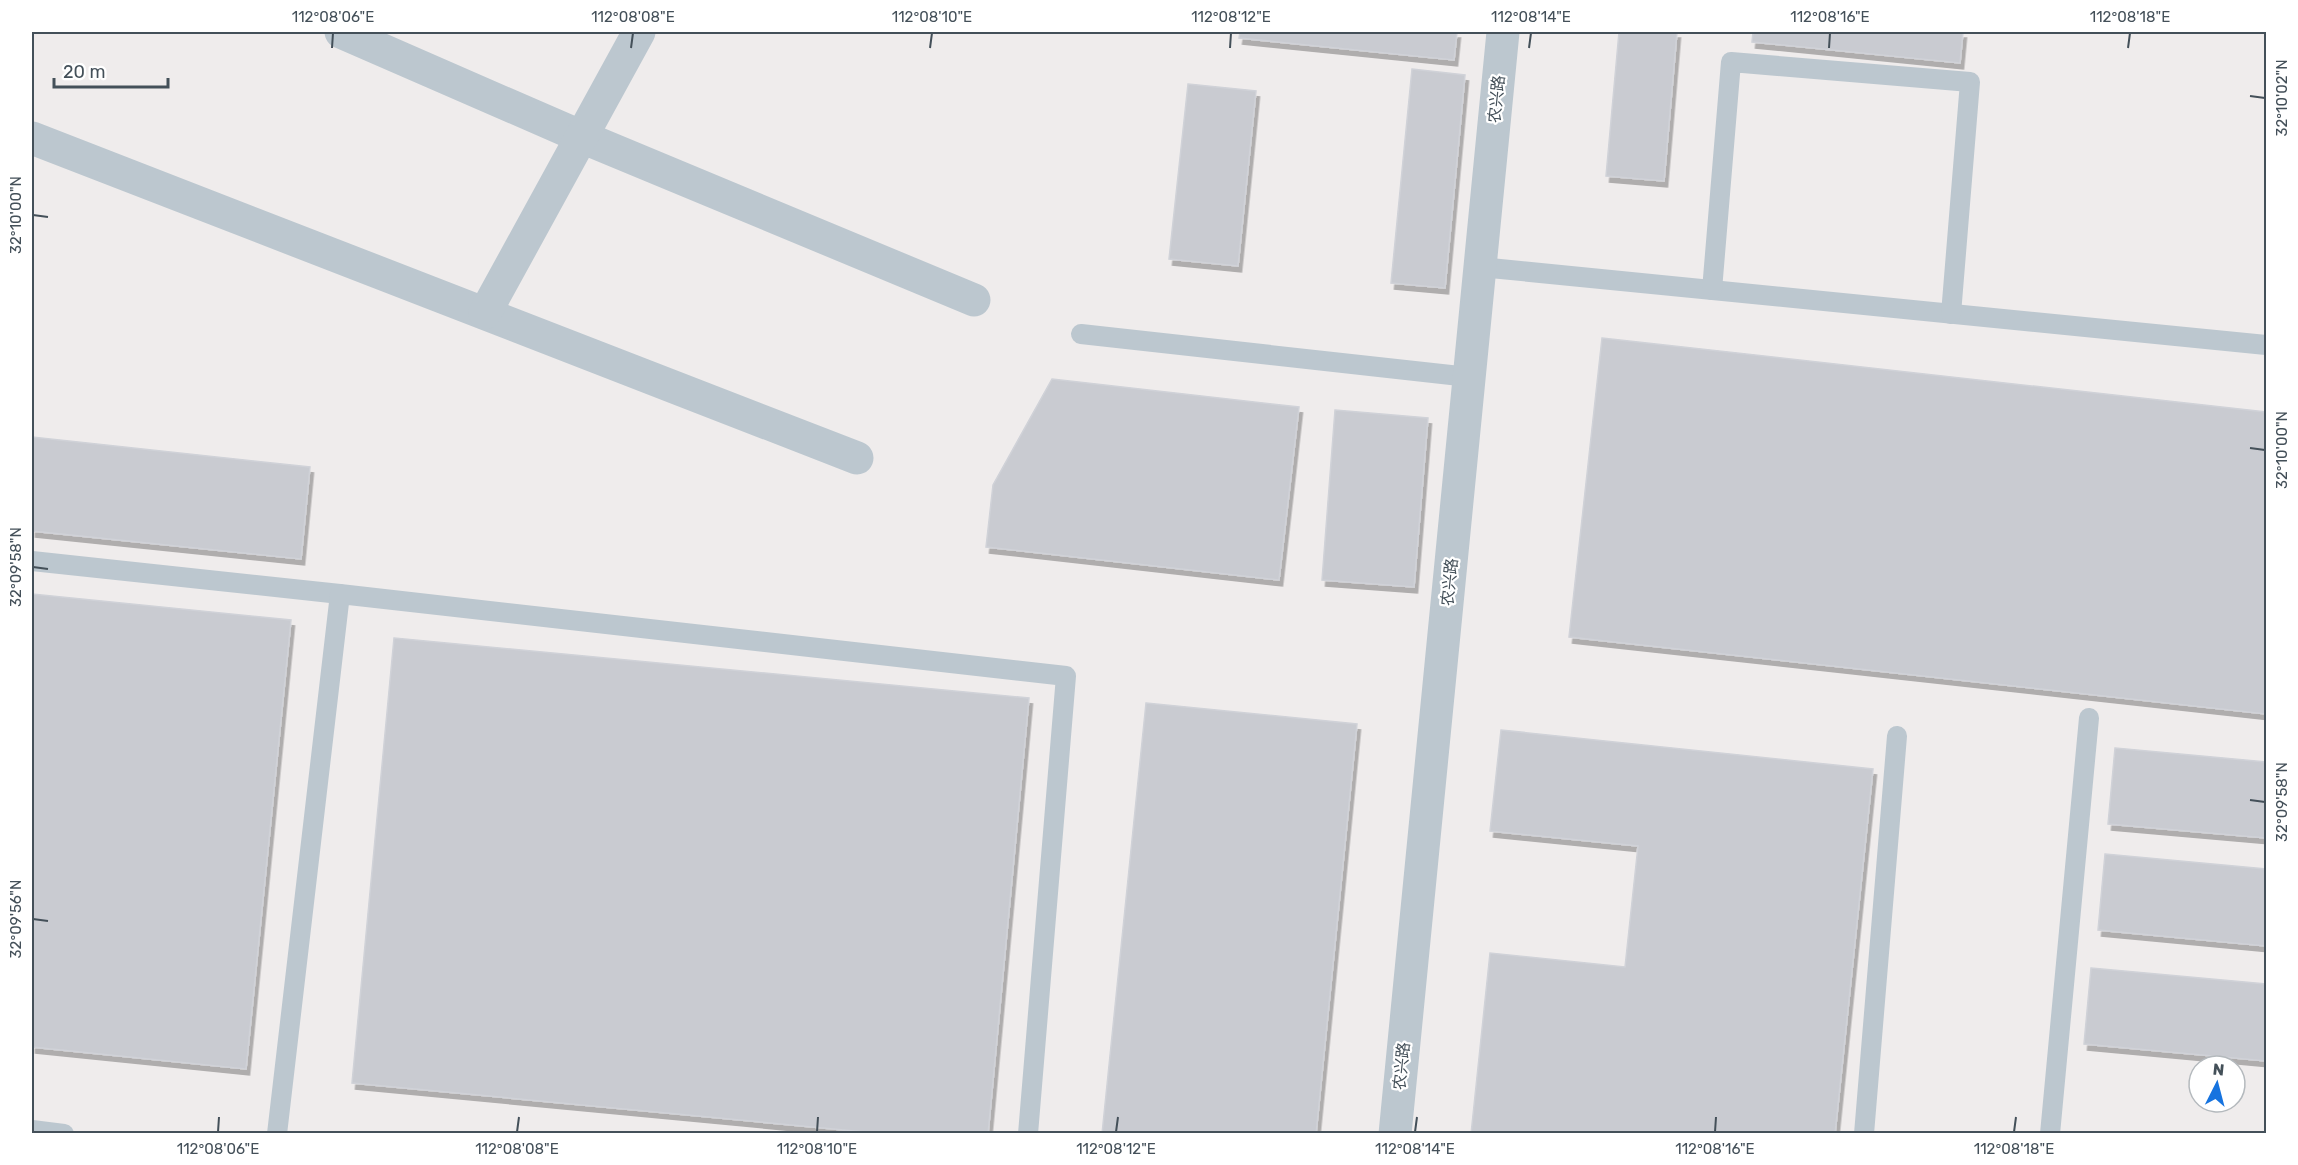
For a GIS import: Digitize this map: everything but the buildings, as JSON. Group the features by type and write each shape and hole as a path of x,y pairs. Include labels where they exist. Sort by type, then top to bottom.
{"street":[{"path":"341,32 582,137 974,300"},
{"path":"485,314 639,32"},
{"name":"农兴路","path":"1395,1134 1503,32"},
{"path":"32,138 857,458"}],"lane":[{"path":"1712,290 1731,62 1970,82 1951,314"},
{"path":"1480,267 2266,345"},
{"path":"1082,334 1469,377"},
{"path":"32,561 1066,676 1028,1134"},
{"path":"277,1134 340,594"},
{"path":"2050,1134 2089,718"},
{"path":"1864,1134 1897,736"},
{"path":"32,1130 64,1134"}]}
